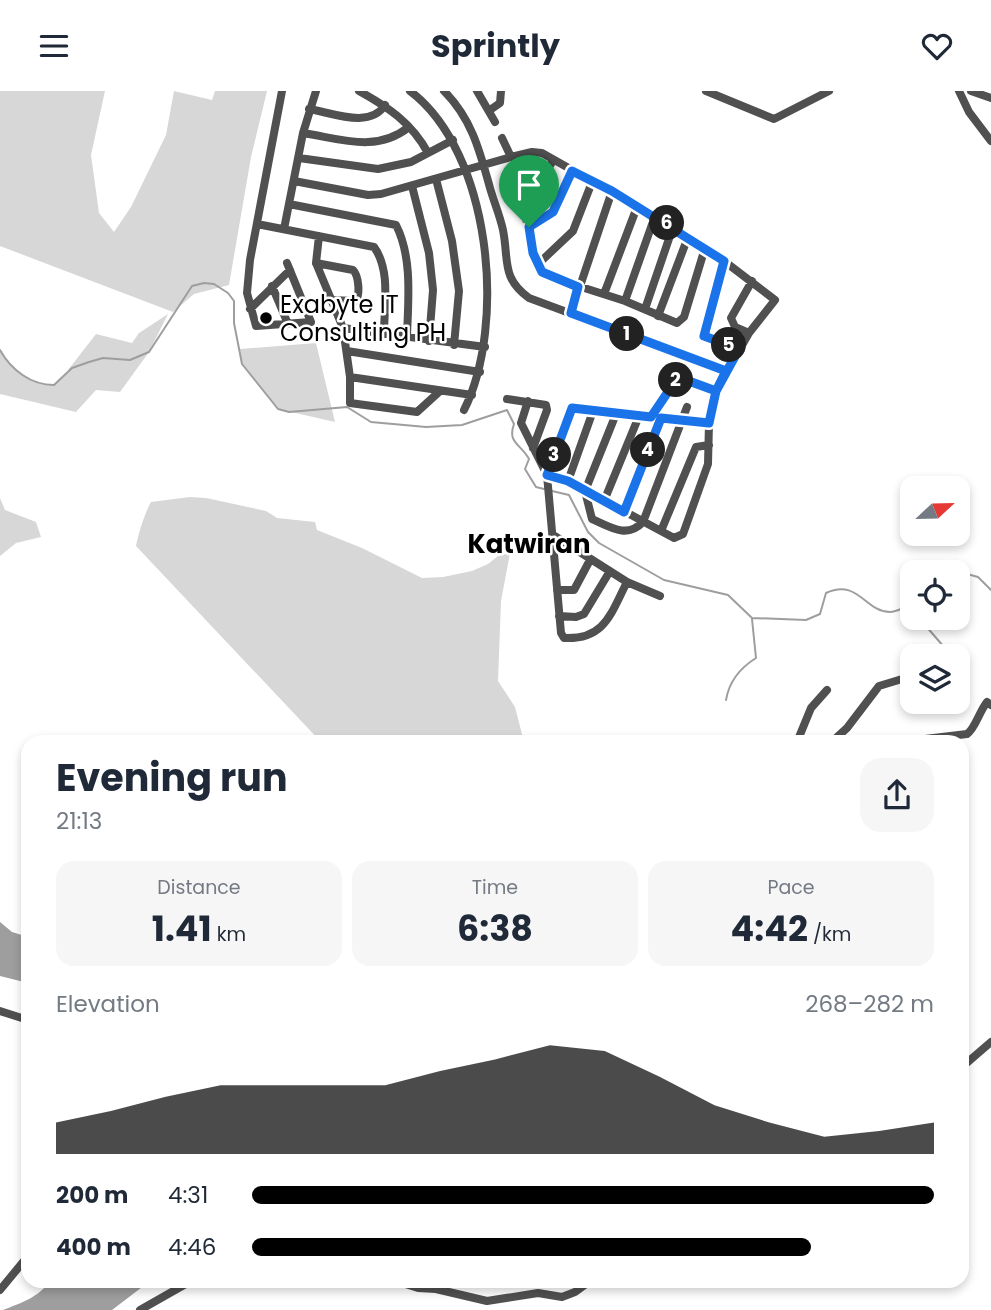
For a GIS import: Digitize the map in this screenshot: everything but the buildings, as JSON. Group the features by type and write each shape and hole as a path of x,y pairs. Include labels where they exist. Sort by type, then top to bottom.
{"street":[{"path":"250,309 289,266 311,322 256,326 250,309 247,293 282,91"},
{"path":"284,229 303,133 316,91"},
{"path":"359,91 385,105 410,127 420,137 428,153"},
{"path":"410,91 427,106 453,140 465,170 487,255 485,347 480,372 464,410"},
{"path":"444,91 464,114 485,165 502,229 510,279 528,298 726,371"},
{"path":"477,91 495,122"},
{"path":"490,110 500,103 501,91"},
{"path":"706,91 779,123 829,91"},
{"path":"959,91 969,111 991,141"},
{"path":"971,91 991,98"},
{"path":"309,109 367,119 379,114 385,105"},
{"path":"303,133 373,144 399,135 410,127"},
{"path":"502,138 511,157"},
{"path":"299,158 378,169 411,162 453,140"},
{"path":"294,181 368,195 412,187 511,157 532,152 542,153 673,227 775,300 748,333 716,391 709,423 708,464 683,534 674,538 568,481 547,475"},
{"path":"553,160 544,174 523,183 520,188 537,265 550,278 625,301 677,323 684,317 705,248"},
{"path":"529,227 553,212 572,171"},
{"path":"436,179 452,241 458,291 454,345"},
{"path":"537,265 573,231 592,182"},
{"path":"412,187 429,253 433,290 429,341"},
{"path":"571,313 612,191"},
{"path":"289,204 396,225 401,235 406,261 407,337"},
{"path":"604,294 637,207"},
{"path":"625,301 655,216"},
{"path":"257,224 374,247 379,254 384,277 384,334"},
{"path":"645,309 673,227"},
{"path":"319,236 316,263 342,328 347,351 349,403 416,412 440,391"},
{"path":"658,316 688,237"},
{"path":"724,261 704,336 739,349"},
{"path":"316,263 353,270 357,274 356,301 330,300"},
{"path":"748,333 735,327 731,318 752,281"},
{"path":"272,286 288,324"},
{"path":"342,328 454,345 485,347"},
{"path":"347,351 480,372"},
{"path":"349,377 472,394"},
{"path":"651,417 678,377 716,391"},
{"path":"508,399 545,405 547,410 533,448"},
{"path":"528,401 521,423 547,475 559,616 564,638 592,634 602,627 627,582"},
{"path":"616,414 585,491 592,519 619,531 636,529 643,522 687,407"},
{"path":"547,475 572,408 709,423"},
{"path":"568,481 593,411"},
{"path":"604,501 639,416"},
{"path":"624,512 661,418"},
{"path":"661,531 696,447 709,445"},
{"path":"553,535 627,582 660,596"},
{"path":"557,590 574,590 590,559"},
{"path":"559,616 576,617 584,614 610,571"},
{"path":"836,735 847,728 879,686 900,680"},
{"path":"800,735 811,708 827,690"},
{"path":"959,735 967,734 974,729 978,712 987,702 991,705"},
{"path":"0,1011 21,1018"},
{"path":"969,1061 991,1042"},
{"path":"0,1290 21,1265"},
{"path":"140,1310 179,1288"},
{"path":"418,1288 436,1289 487,1301 538,1293 562,1297 580,1288"}],"shaded area":[{"path":"0,91 105,91 91,155 99,213 114,232 131,207 166,135 174,91 212,100 215,91 267,91 251,157 229,285 194,294 173,312 0,246"},
{"path":"168,314 149,352 120,392 96,390 76,412 0,394 0,350 22,375 37,382 54,385 71,370 68,370 96,334 132,343 139,333"},
{"path":"316,343 335,422 278,409 242,364 240,349"},
{"path":"190,497 206,498 266,511 277,518 315,522 317,530 362,548 422,578 472,571 498,556 510,553 501,601 498,681 515,707 522,735 314,735 136,546 151,502"},
{"path":"0,498 5,510 36,522 41,537 16,543 0,556"},
{"path":"0,922 12,932 21,935 21,981 0,976"},
{"path":"45,1288 141,1288 112,1310 3,1310"}],"waterway":[{"path":"0,350 22,375 37,382 54,385 72,368 89,362 103,358 130,360 149,352 192,286 214,284 228,293 234,301 234,323 242,364 278,409 289,412 347,407 371,422 426,427 462,425 507,410 514,424 512,435 529,459 525,469 536,487 544,489"},
{"path":"552,491 569,495 588,532 599,543 664,580 728,595 752,618 806,620 820,614 826,593 837,590 854,592 881,611 900,609"},
{"path":"970,575 978,577 991,590"},
{"path":"726,700 736,676 756,658 752,619"},
{"path":"929,630 941,644"}],"place":[{"name":"Exabyte IT Consulting PH","path":"266,318"}],"district":[{"name":"Katwiran","path":"529,544"}],"route":[{"path":"529,227 533,253 542,272 550,278 578,287 571,313 726,371 716,391 678,377 651,417 572,408 547,475 568,481 624,512 661,418 709,423 716,391 739,349 704,336 724,261 655,216 572,171 553,212 529,227"}]}
